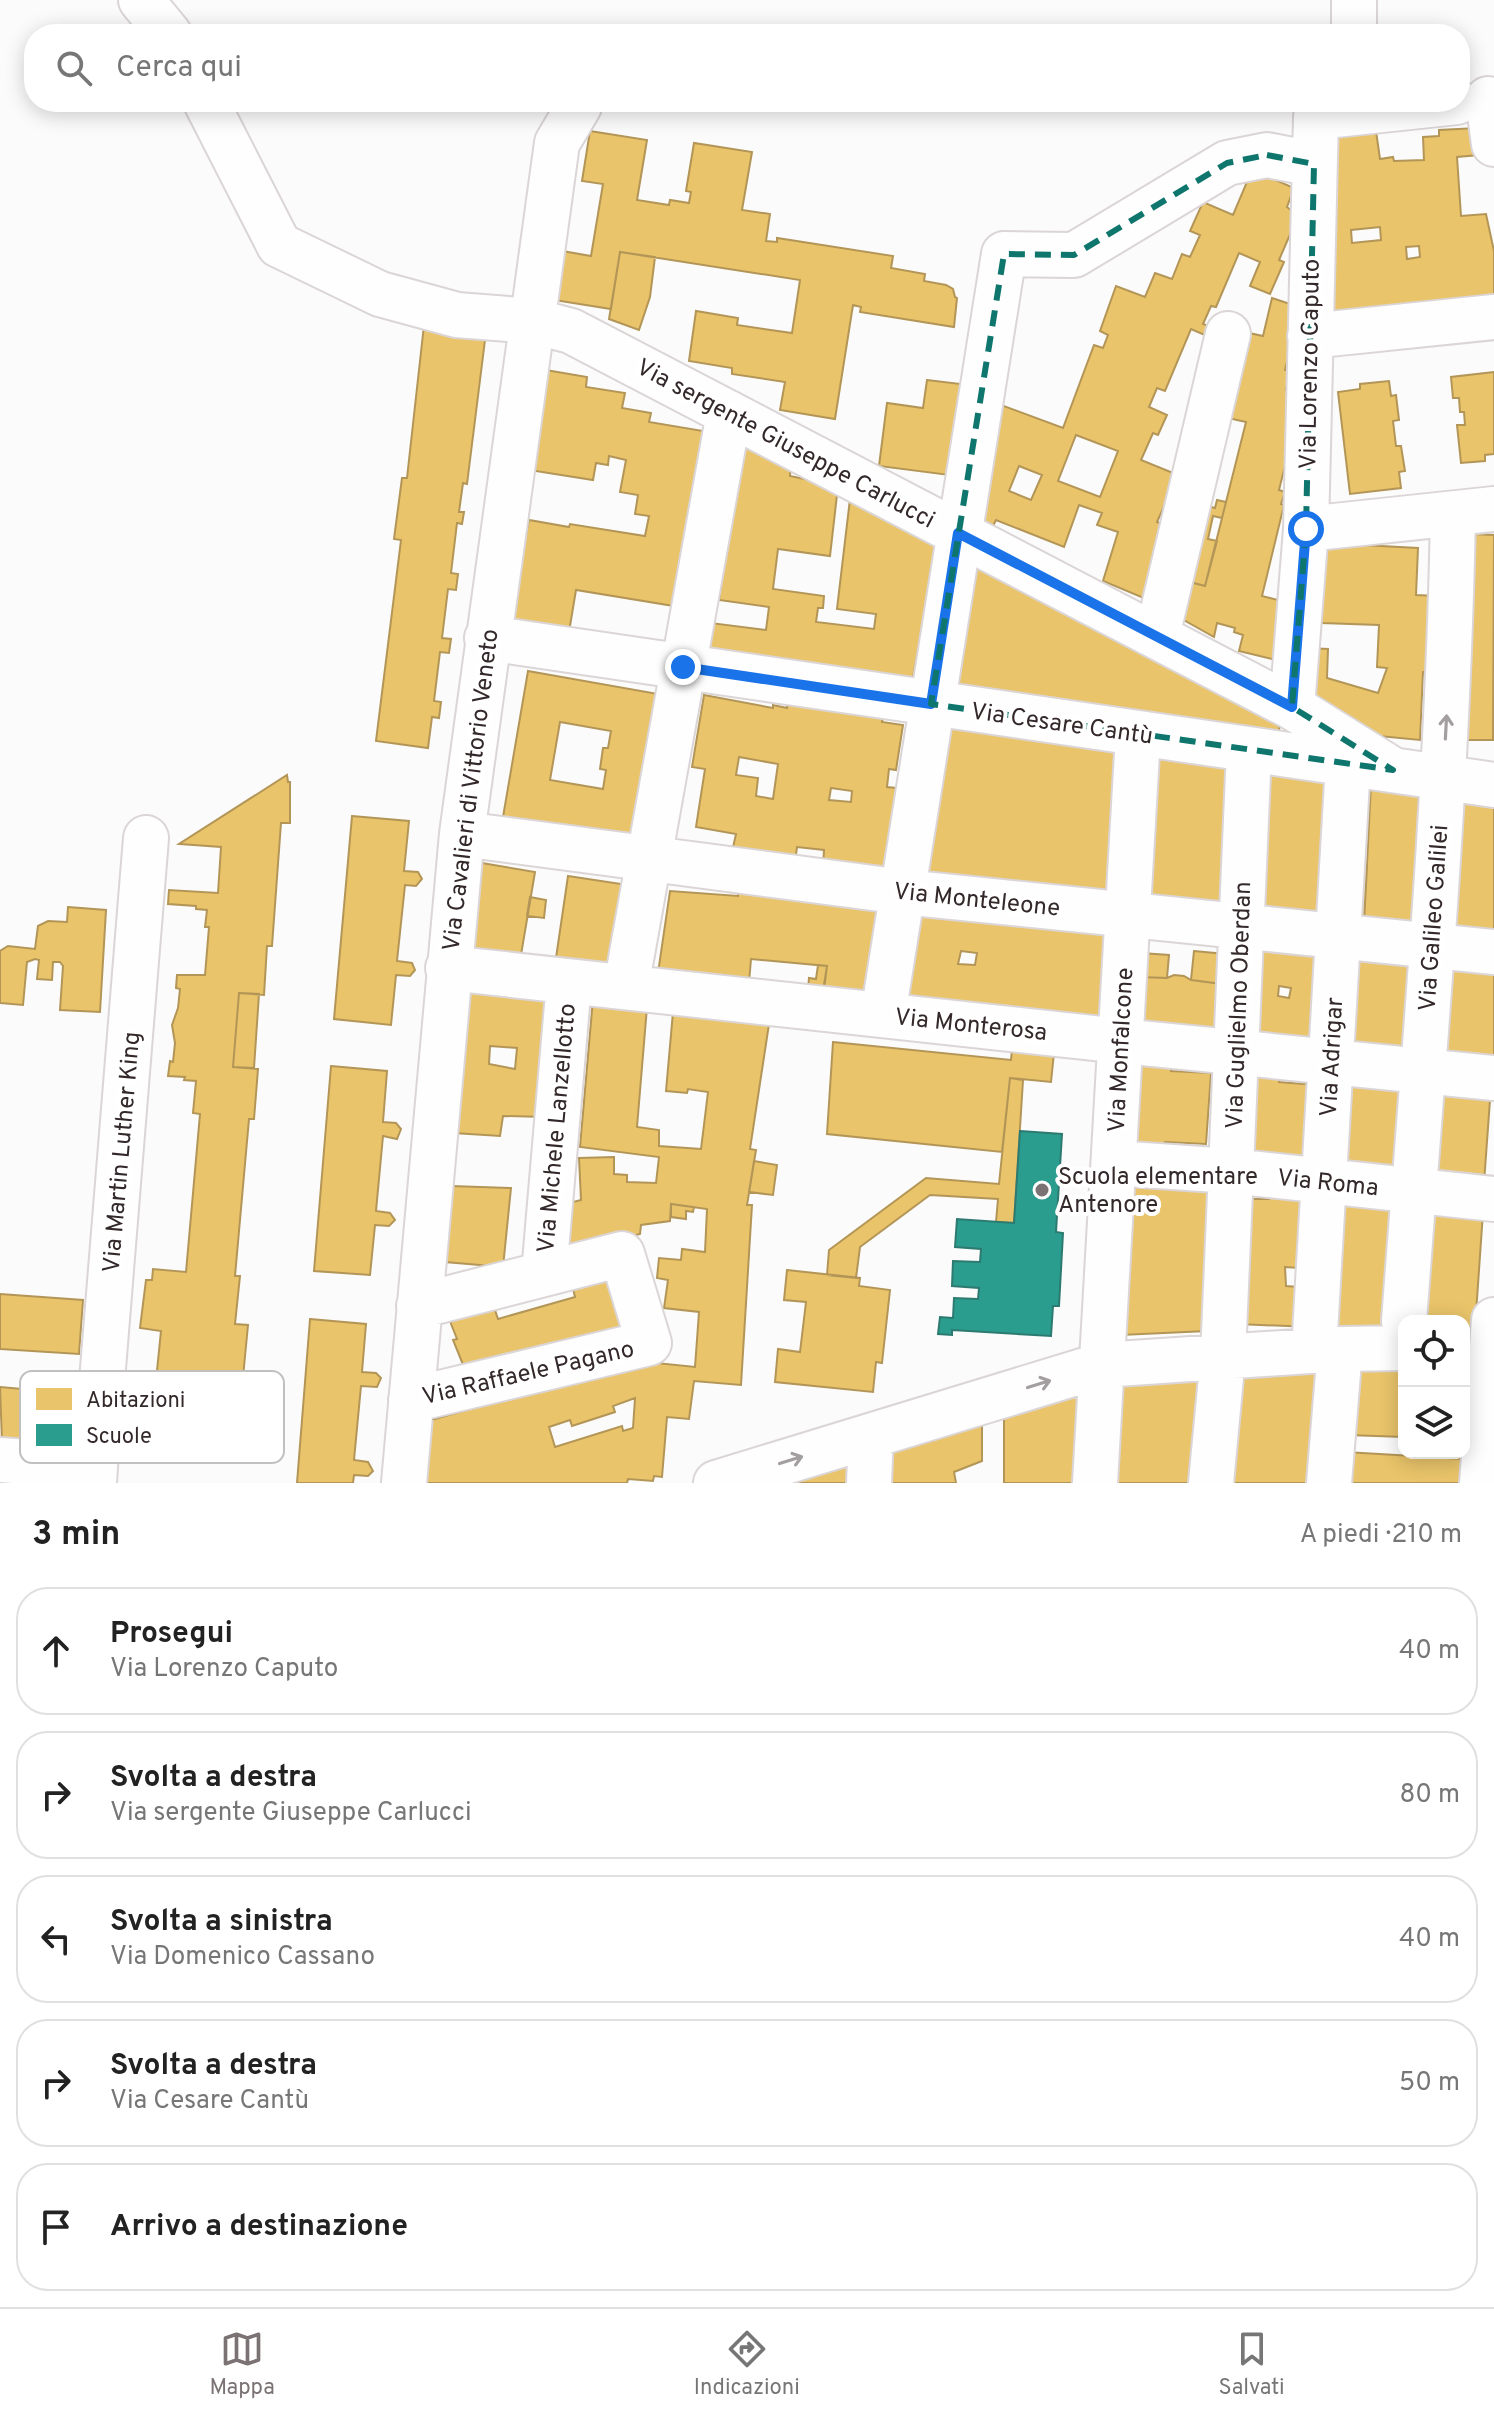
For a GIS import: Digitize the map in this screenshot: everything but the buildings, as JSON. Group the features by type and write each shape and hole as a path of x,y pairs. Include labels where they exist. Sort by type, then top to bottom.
{"street":[{"path":"141,0 161,24"},
{"path":"1354,0 1354,24"},
{"path":"1475,100 1494,144"},
{"name":"Via sergente Giuseppe Carlucci","path":"211,112 279,245 380,294 457,315 533,321 571,331 1292,707 1393,770"},
{"name":"Via Cavalieri di Vittorio Veneto","path":"404,1483 462,834 557,143 575,112"},
{"name":"Via Lorenzo Caputo","path":"1292,707 1306,529 1314,164 1322,112"},
{"path":"883,1015 1004,254 1074,255 1227,163 1267,155 1314,164"},
{"path":"1310,336 1494,317"},
{"path":"1157,636 1228,334"},
{"path":"626,987 729,413"},
{"path":"1306,529 1474,512"},
{"name":"Via Galileo Galilei","path":"1405,1315 1451,631 1474,512"},
{"name":"Via Cesare Cantù","path":"487,638 1494,785"},
{"name":"Via Monfalcone","path":"1095,1483 1138,735"},
{"name":"Via Guglielmo Oberdan","path":"1211,1483 1223,1356 1249,750"},
{"name":"Via Adrigar","path":"1329,1483 1324,1181 1348,764"},
{"name":"Via Monteleone","path":"462,834 903,892 1494,952"},
{"name":"Via Martin Luther King","path":"103,1371 146,838"},
{"name":"Via Monterosa","path":"448,968 1494,1078"},
{"name":"Via Michele Lanzellotto","path":"544,1274 569,982"},
{"name":"Via Roma","path":"1114,1163 1231,1171 1494,1199"},
{"name":"Via Raffaele Pagano","path":"411,1400 649,1343 622,1254 544,1274"},
{"path":"419,1306 544,1274"},
{"path":"716,1483 1102,1365 1327,1350 1398,1336"},
{"path":"1482,1483 1490,1427 1486,1340"},
{"path":"869,1483 871,1436"},
{"path":"0,1460 95,1475"}],"highlighted area":[{"path":"1267,155 1314,164 1306,529 1292,707 1393,770 931,704 1004,254 1074,255 1227,163"}],"place":[{"name":"Scuola elementare Antenore","path":"1042,1190"}],"route":[{"path":"683,667 931,704 958,533 1292,707 1306,529"}]}
